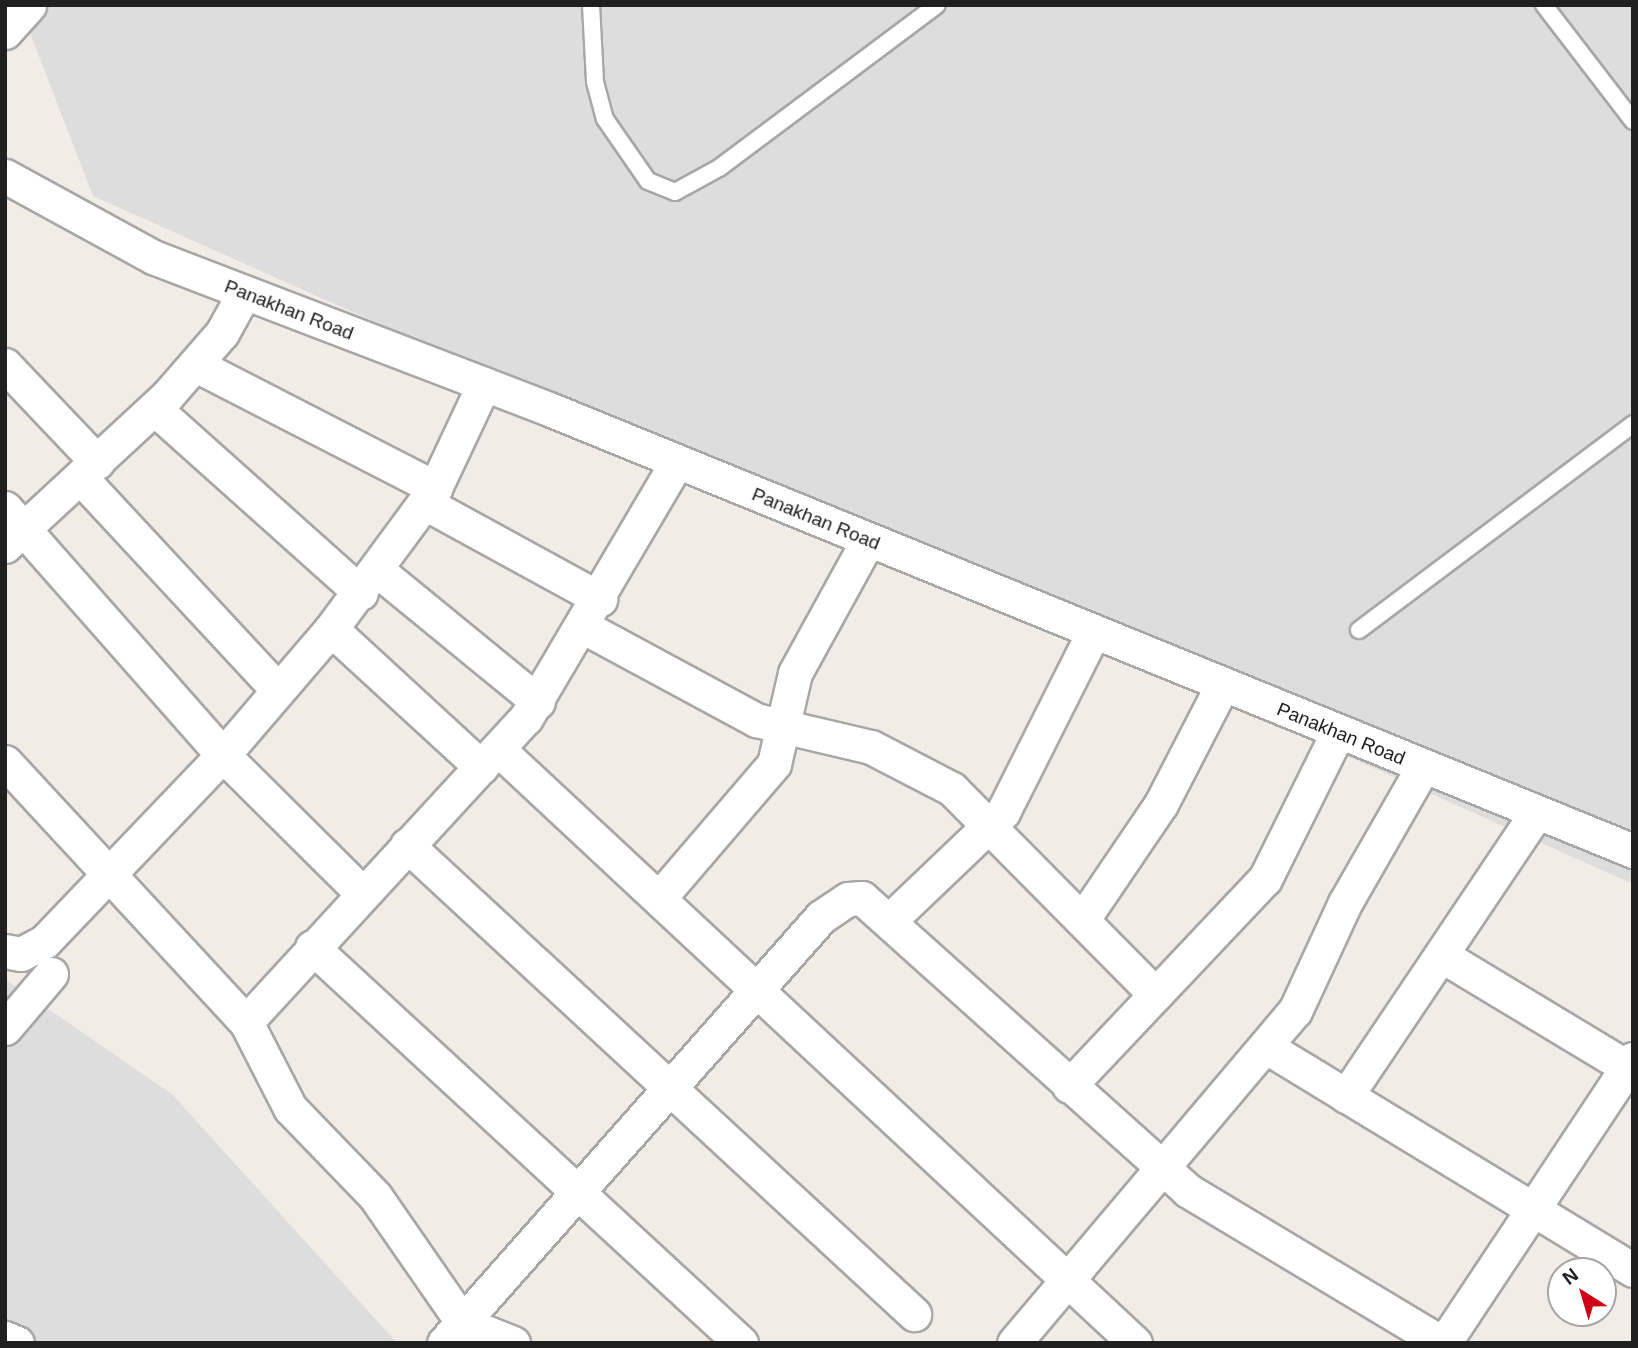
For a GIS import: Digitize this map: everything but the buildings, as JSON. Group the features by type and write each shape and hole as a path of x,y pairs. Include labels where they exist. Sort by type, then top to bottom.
{"street":[{"path":"5,32 29,5"},
{"name":"Panakhan Road","path":"5,176 153,257 484,384 1633,851"},
{"path":"244,293 196,365 155,409 88,470 12,527 223,755 361,892"},
{"path":"5,365 88,470 278,690"},
{"path":"196,365 430,495 592,613 785,730 871,747 909,763 952,789 993,826 1155,994"},
{"path":"5,951 33,950 108,876 223,755 331,629 369,582 430,495 484,384"},
{"path":"155,409 369,582 538,702"},
{"path":"246,1022 361,892 490,758 538,702 592,613 677,462"},
{"path":"660,897 759,786 785,730 795,673 868,540"},
{"path":"331,629 660,897 1068,1276 1135,1343"},
{"path":"890,920 993,826 1031,767 1093,633"},
{"path":"1083,919 1161,804 1222,686"},
{"path":"1069,1086 1265,879 1338,733"},
{"path":"5,762 246,1022 290,1108 376,1196 454,1333"},
{"path":"1014,1343 1068,1276 1268,1048 1313,980 1345,903 1423,767"},
{"path":"1346,1096 1537,812"},
{"path":"407,845 675,1086 914,1314"},
{"path":"454,1333 833,907 862,898 890,920 1161,1169 1443,1343 1631,1066 1441,955"},
{"path":"313,947 582,1190 741,1343"},
{"path":"5,1028 51,974"},
{"path":"1268,1048 1633,1270"},
{"path":"454,1333 513,1343"},
{"path":"5,1338 17,1343"}],"lane":[{"path":"591,5 595,82 605,119 648,181 675,192 719,168 937,5"},
{"path":"1545,5 1633,121"},
{"path":"1359,630 1633,424"}],"shaded area":[{"path":"35,5 1633,5 1633,884 93,196 25,20"},
{"path":"5,979 173,1095 397,1343 5,1343"}]}
